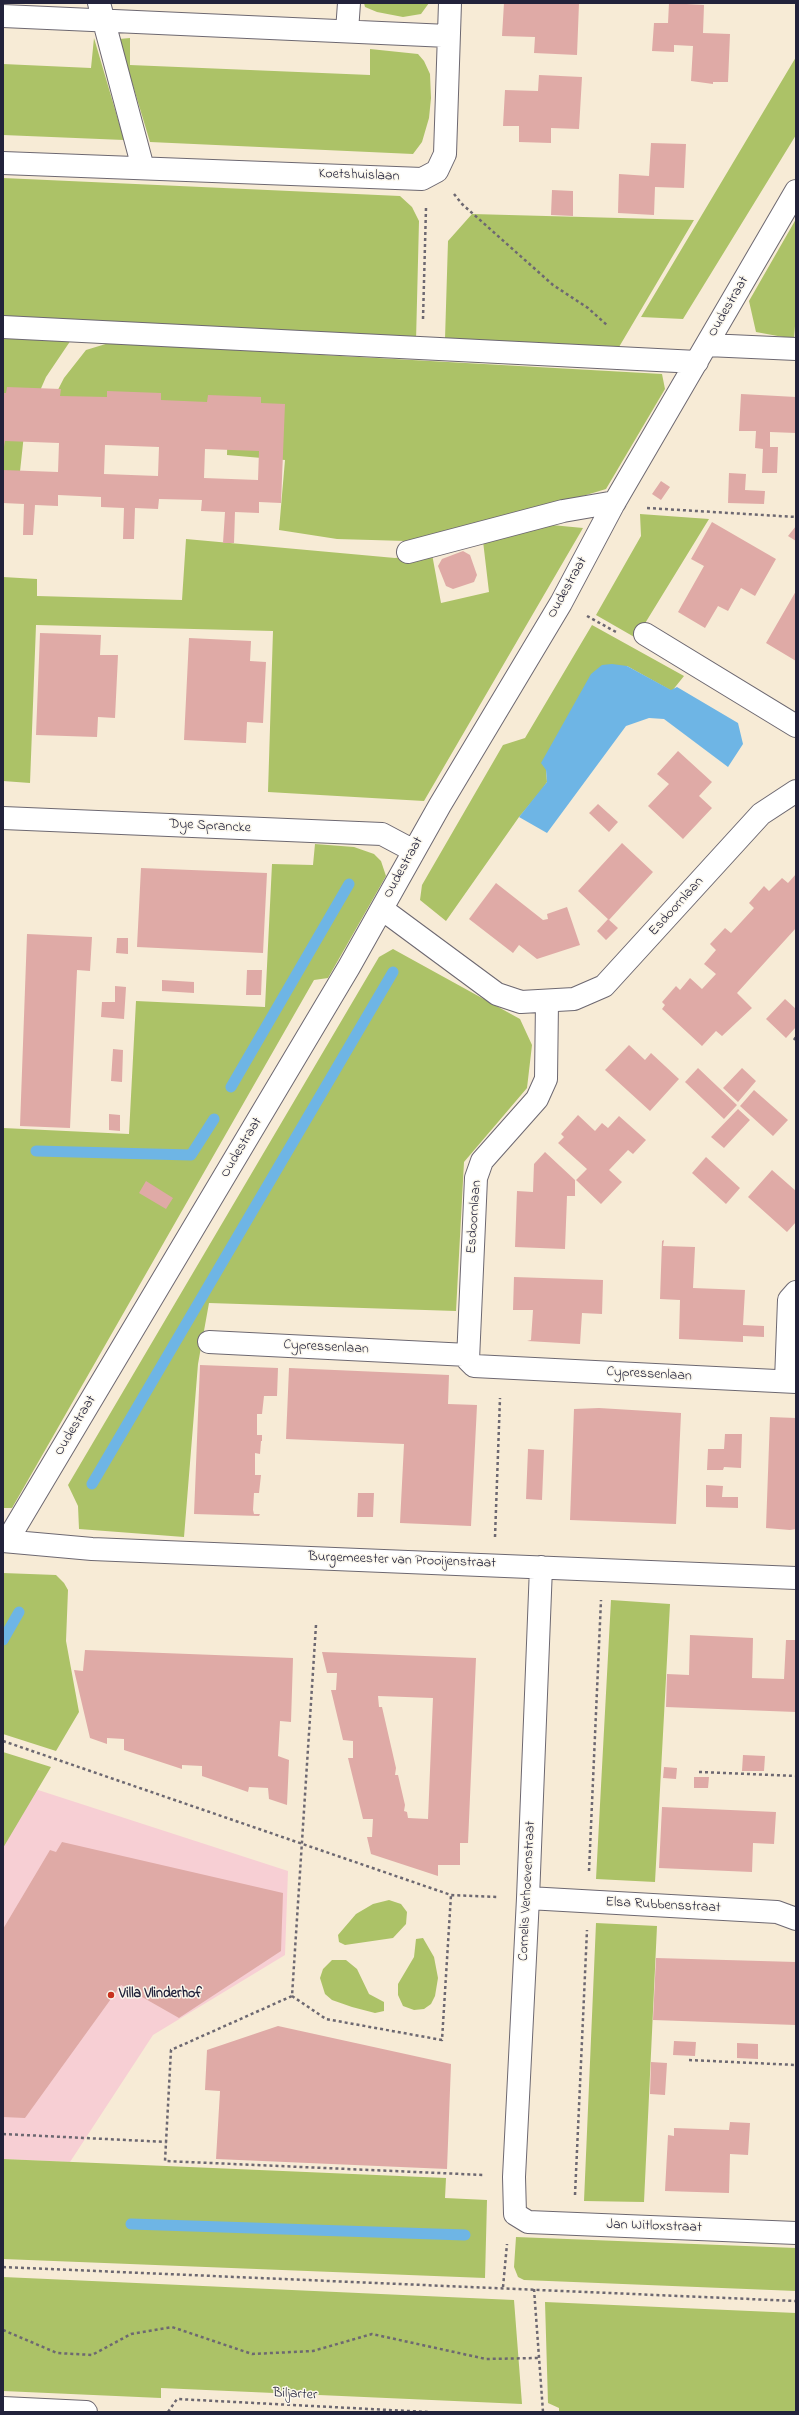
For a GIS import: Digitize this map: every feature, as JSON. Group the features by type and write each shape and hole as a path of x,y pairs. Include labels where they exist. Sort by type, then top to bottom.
{"street":[{"path":"347,31 349,3"},
{"path":"429,175 445,154 450,3"},
{"path":"101,11 143,168"},
{"path":"3,16 101,11 347,31 448,36"},
{"name":"Koetshuislaan","path":"3,163 429,175"},
{"name":"Oudestraat","path":"5,1541 350,967 414,851 562,603 614,504 796,191"},
{"path":"3,326 422,350 632,360 702,354 796,350"},
{"path":"408,552 563,511 614,504"},
{"path":"645,634 796,726"},
{"name":"Esdoornlaan","path":"382,909 497,994 521,1002 547,1002 574,999 604,986 761,814 796,791"},
{"name":"Dye Sprancke","path":"3,818 382,834 414,851"},
{"name":"Esdoornlaan","path":"468,1358 476,1178 482,1161 537,1099 546,1079 547,1002"},
{"path":"791,1382 789,1300 796,1292"},
{"name":"Cypressenlaan","path":"209,1342 468,1358 474,1366 791,1382"},
{"name":"Burgemeester van Prooijenstraat","path":"5,1541 85,1548 796,1578"},
{"name":"Cornelis Verhoevenstraat","path":"515,2214 514,2177 528,1898 541,1567"},
{"name":"Elsa Rubbensstraat","path":"528,1898 776,1912 796,1918"},
{"name":"Jan Witloxstraat","path":"515,2214 528,2222 796,2233"},
{"path":"3,2408 86,2412"}],"path":[{"path":"422,350 429,175"},
{"path":"429,175 553,285 588,308 612,330 632,360"},
{"path":"614,504 796,517"},
{"path":"562,603 639,644 645,634"},
{"path":"493,1565 501,1367"},
{"path":"292,1996 316,1625"},
{"path":"3,1741 451,1895 528,1898"},
{"path":"698,1772 796,1776"},
{"path":"292,1996 326,2019 442,2040 451,1895"},
{"path":"292,1996 171,2050 165,2161 514,2177"},
{"path":"689,2060 796,2065"},
{"path":"3,2134 167,2142"},
{"path":"503,2287 507,2235 515,2214"},
{"path":"3,2267 503,2287 534,2290 796,2301"},
{"path":"534,2290 543,2412"},
{"path":"3,2330 57,2353 92,2355 131,2334 172,2327 252,2354 313,2351 372,2334 486,2359 538,2358"},
{"name":"Biljarter","path":"168,2412 177,2399 428,2412"}],"shaded area":[{"name":"Villa Vlinderhof","path":"35,1789 288,1871 285,1955 153,2035 70,2162 3,2159 3,1843"}],"green space":[{"path":"364,3 429,3 421,14 403,17 377,12 365,7"},
{"path":"94,38 124,140 3,135 3,64 91,68"},
{"path":"130,38 130,65 370,75 370,49 418,54 424,61 430,74 431,98 429,118 422,142 413,154 150,142 119,39"},
{"path":"796,57 796,135 683,319 641,317"},
{"path":"3,178 400,196 412,207 419,221 416,341 71,340 46,377 25,425 18,490 3,489"},
{"path":"472,214 694,220 619,347 445,339 448,241"},
{"path":"796,219 796,313 794,339 756,332 749,301"},
{"path":"109,343 662,374 665,389 606,489 550,506 406,541 337,539 279,530 285,460 227,455 228,411 45,415 64,378 86,350"},
{"path":"640,514 709,519 636,638 596,615 641,536"},
{"path":"541,524 583,528 424,801 268,792 273,631 36,625 30,783 3,781 3,577 37,579 37,596 182,600 186,539 395,558 432,554 441,603 489,592 483,541"},
{"path":"592,625 684,676 672,691 627,666 546,770 547,782 519,817 446,921 420,900 422,885 503,745 525,738"},
{"path":"315,844 354,847 374,854 381,861 386,876 328,978 314,980 12,1508 3,1508 3,1128 129,1134 136,1001 265,1007 272,864 313,865"},
{"path":"393,949 520,1019 532,1045 527,1088 464,1162 456,1311 209,1303 198,1364 184,1537 79,1529 78,1506 68,1485 379,957"},
{"path":"3,1573 56,1575 64,1583 68,1590 66,1641 79,1712 56,1751 3,1734"},
{"path":"611,1600 670,1604 655,1882 596,1879"},
{"path":"3,1752 51,1767 3,1848"},
{"path":"389,1900 401,1904 407,1912 406,1924 393,1938 345,1945 339,1942 338,1935 356,1914 373,1904"},
{"path":"596,1923 657,1926 644,2202 584,2201"},
{"path":"423,1938 434,1957 438,1978 435,1996 431,2004 424,2009 414,2010 403,2006 398,1995 398,1984 414,1957 416,1939"},
{"path":"332,1960 346,1960 357,1969 369,1994 384,2002 384,2011 375,2013 352,2007 332,2000 325,1994 320,1978 323,1969"},
{"path":"3,2159 446,2178 445,2198 487,2200 485,2278 3,2259"},
{"path":"516,2237 796,2248 796,2291 524,2280 518,2277 514,2267"},
{"path":"3,2277 514,2300 522,2404 161,2388 161,2398 3,2391"},
{"path":"545,2302 796,2313 796,2412 559,2412 559,2408 548,2403"}],"water":[{"path":"612,664 627,666 671,690 677,687 738,723 743,744 728,767 664,719 649,718 626,726 547,833 519,817 547,782 546,770 541,763 591,674 602,665"}],"building":[{"path":"504,3 579,3 577,55 534,53 535,37 502,36"},
{"path":"669,3 704,5 703,33 730,34 728,82 713,82 713,84 691,81 693,46 674,45 674,52 652,51 654,23 668,23"},
{"path":"539,75 582,77 579,129 551,128 551,143 519,142 519,126 503,126 505,90 538,91"},
{"path":"651,143 686,144 684,188 655,187 654,215 618,213 619,174 649,176"},
{"path":"552,190 573,191 573,216 551,215"},
{"path":"7,387 61,389 60,396 107,397 107,391 161,393 161,400 207,402 208,395 261,397 261,403 285,404 281,503 259,502 259,513 235,512 234,543 223,543 225,512 201,511 202,500 159,499 158,509 135,508 134,539 123,539 124,508 101,507 101,497 58,495 58,506 35,505 33,535 23,535 24,504 3,503 3,470 58,472 59,443 5,441 3,453 3,393 6,393","holes":["105,445 159,447 158,476 104,474","205,449 259,451 258,480 204,478"]},
{"path":"741,394 796,397 796,433 770,432 770,447 778,447 777,473 762,473 763,449 755,448 756,431 739,431"},
{"path":"729,473 746,474 745,490 765,491 764,504 728,503"},
{"path":"661,481 670,487 661,500 652,494"},
{"path":"712,522 776,559 755,596 741,588 728,611 718,606 705,628 678,612 704,566 691,559"},
{"path":"796,526 796,541 788,536"},
{"path":"463,551 470,555 477,575 474,582 453,589 446,586 438,566 442,559"},
{"path":"796,591 796,661 766,643"},
{"path":"40,633 101,635 100,655 118,655 115,718 98,717 97,737 36,735"},
{"path":"189,638 251,641 250,661 266,662 263,723 247,722 246,743 184,740"},
{"path":"678,751 712,782 699,796 712,808 683,839 648,806 669,784 657,774"},
{"path":"598,804 618,822 609,832 589,813"},
{"path":"622,843 653,872 609,920 578,891"},
{"path":"141,868 267,873 263,953 137,947"},
{"path":"796,874 796,928 737,993 752,1008 722,1036 716,1031 702,1046 662,1009 665,1005 662,1002 676,986 680,990 690,978 702,989 716,974 704,964 716,950 710,944 725,928 731,933 754,908 749,903 764,886 769,891 782,878 788,883"},
{"path":"496,883 543,920 548,919 547,914 567,907 580,945 537,959 519,945 513,953 469,919"},
{"path":"608,919 618,928 606,940 597,931"},
{"path":"27,934 92,937 90,971 77,970 70,1128 20,1126"},
{"path":"117,938 128,938 128,954 116,953"},
{"path":"247,970 262,970 261,995 246,995"},
{"path":"162,980 194,982 194,993 162,991"},
{"path":"115,986 126,987 124,1019 101,1017 102,1002 115,1002"},
{"path":"785,999 796,1009 796,1027 786,1038 766,1019"},
{"path":"629,1045 645,1060 651,1053 679,1079 650,1111 605,1070"},
{"path":"113,1049 123,1050 122,1082 111,1081"},
{"path":"698,1068 737,1105 724,1119 685,1082"},
{"path":"742,1068 756,1081 738,1102 723,1088"},
{"path":"754,1090 788,1120 773,1136 740,1106"},
{"path":"738,1109 750,1120 724,1148 711,1137"},
{"path":"109,1114 120,1115 120,1131 109,1130"},
{"path":"578,1115 595,1131 602,1123 608,1128 619,1116 646,1140 633,1154 628,1150 609,1170 622,1182 601,1204 576,1180 587,1169 558,1143 564,1137 561,1134"},
{"path":"545,1152 575,1180 575,1196 567,1196 565,1249 515,1247 517,1191 533,1192 534,1164"},
{"path":"706,1157 740,1188 726,1204 692,1173"},
{"path":"772,1170 796,1191 796,1222 787,1232 748,1197"},
{"path":"146,1181 173,1198 166,1209 139,1193"},
{"path":"664,1240 663,1246 695,1247 693,1288 745,1290 743,1325 764,1326 764,1337 743,1336 743,1342 679,1339 680,1300 660,1299 662,1241"},
{"path":"514,1277 603,1280 602,1314 582,1313 580,1344 527,1341 531,1340 533,1310 513,1310"},
{"path":"200,1365 278,1368 277,1396 264,1396 262,1414 257,1414 257,1435 262,1435 262,1441 260,1454 255,1453 255,1475 261,1475 259,1493 254,1493 253,1510 254,1514 260,1514 259,1516 194,1514"},
{"path":"289,1368 449,1375 448,1404 477,1405 471,1526 400,1523 404,1444 286,1439"},
{"path":"599,1408 681,1413 676,1524 570,1520 574,1409"},
{"path":"770,1417 796,1418 796,1529 766,1528"},
{"path":"725,1434 742,1434 741,1468 724,1467 723,1470 707,1470 708,1449 724,1449"},
{"path":"528,1449 544,1450 542,1500 526,1499"},
{"path":"706,1485 723,1486 722,1497 738,1497 738,1508 706,1507"},
{"path":"358,1493 374,1493 373,1517 357,1517"},
{"path":"690,1635 753,1638 752,1678 784,1679 786,1640 796,1640 796,1712 666,1707 667,1674 689,1675"},
{"path":"85,1650 293,1658 291,1722 280,1721 278,1756 289,1760 287,1805 269,1799 268,1788 249,1787 248,1792 202,1776 202,1766 182,1765 182,1769 124,1750 124,1739 107,1738 107,1744 90,1738 74,1670 83,1671"},
{"path":"322,1652 476,1658 468,1843 460,1843 460,1865 438,1865 438,1876 371,1854 367,1837 372,1837 373,1819 363,1819 348,1758 353,1758 353,1741 343,1740 331,1690 336,1690 337,1673 327,1673","holes":["378,1696 433,1698 428,1819 408,1818 407,1812 404,1811 405,1805 398,1775 395,1775 396,1768 382,1707 379,1707"]},
{"path":"743,1755 765,1756 764,1771 742,1771"},
{"path":"664,1767 677,1768 676,1779 663,1778"},
{"path":"694,1777 709,1777 708,1788 694,1788"},
{"path":"662,1807 776,1812 774,1844 753,1843 752,1872 659,1868"},
{"name":"Villa Vlinderhof","path":"62,1842 283,1893 281,1951 179,2018 121,1985 25,2118 3,2117 3,1929 50,1850 56,1852"},
{"path":"656,1958 796,1962 796,2025 653,2020"},
{"path":"278,2026 451,2064 447,2169 216,2159 220,2091 205,2090 207,2050"},
{"path":"674,2041 696,2042 695,2056 673,2055"},
{"path":"737,2043 758,2044 758,2059 737,2058"},
{"path":"651,2062 667,2063 665,2095 650,2094"},
{"path":"730,2122 750,2123 748,2155 730,2154 729,2193 665,2191 668,2135 674,2136 674,2128 729,2130"}],"waterway":[{"path":"231,1087 349,884"},
{"path":"92,1484 393,972"},
{"path":"36,1151 191,1155 214,1119"},
{"path":"3,1640 19,1612"},
{"path":"131,2224 465,2235"}],"place":[{"name":"Villa Vlinderhof","path":"111,1995"}]}
